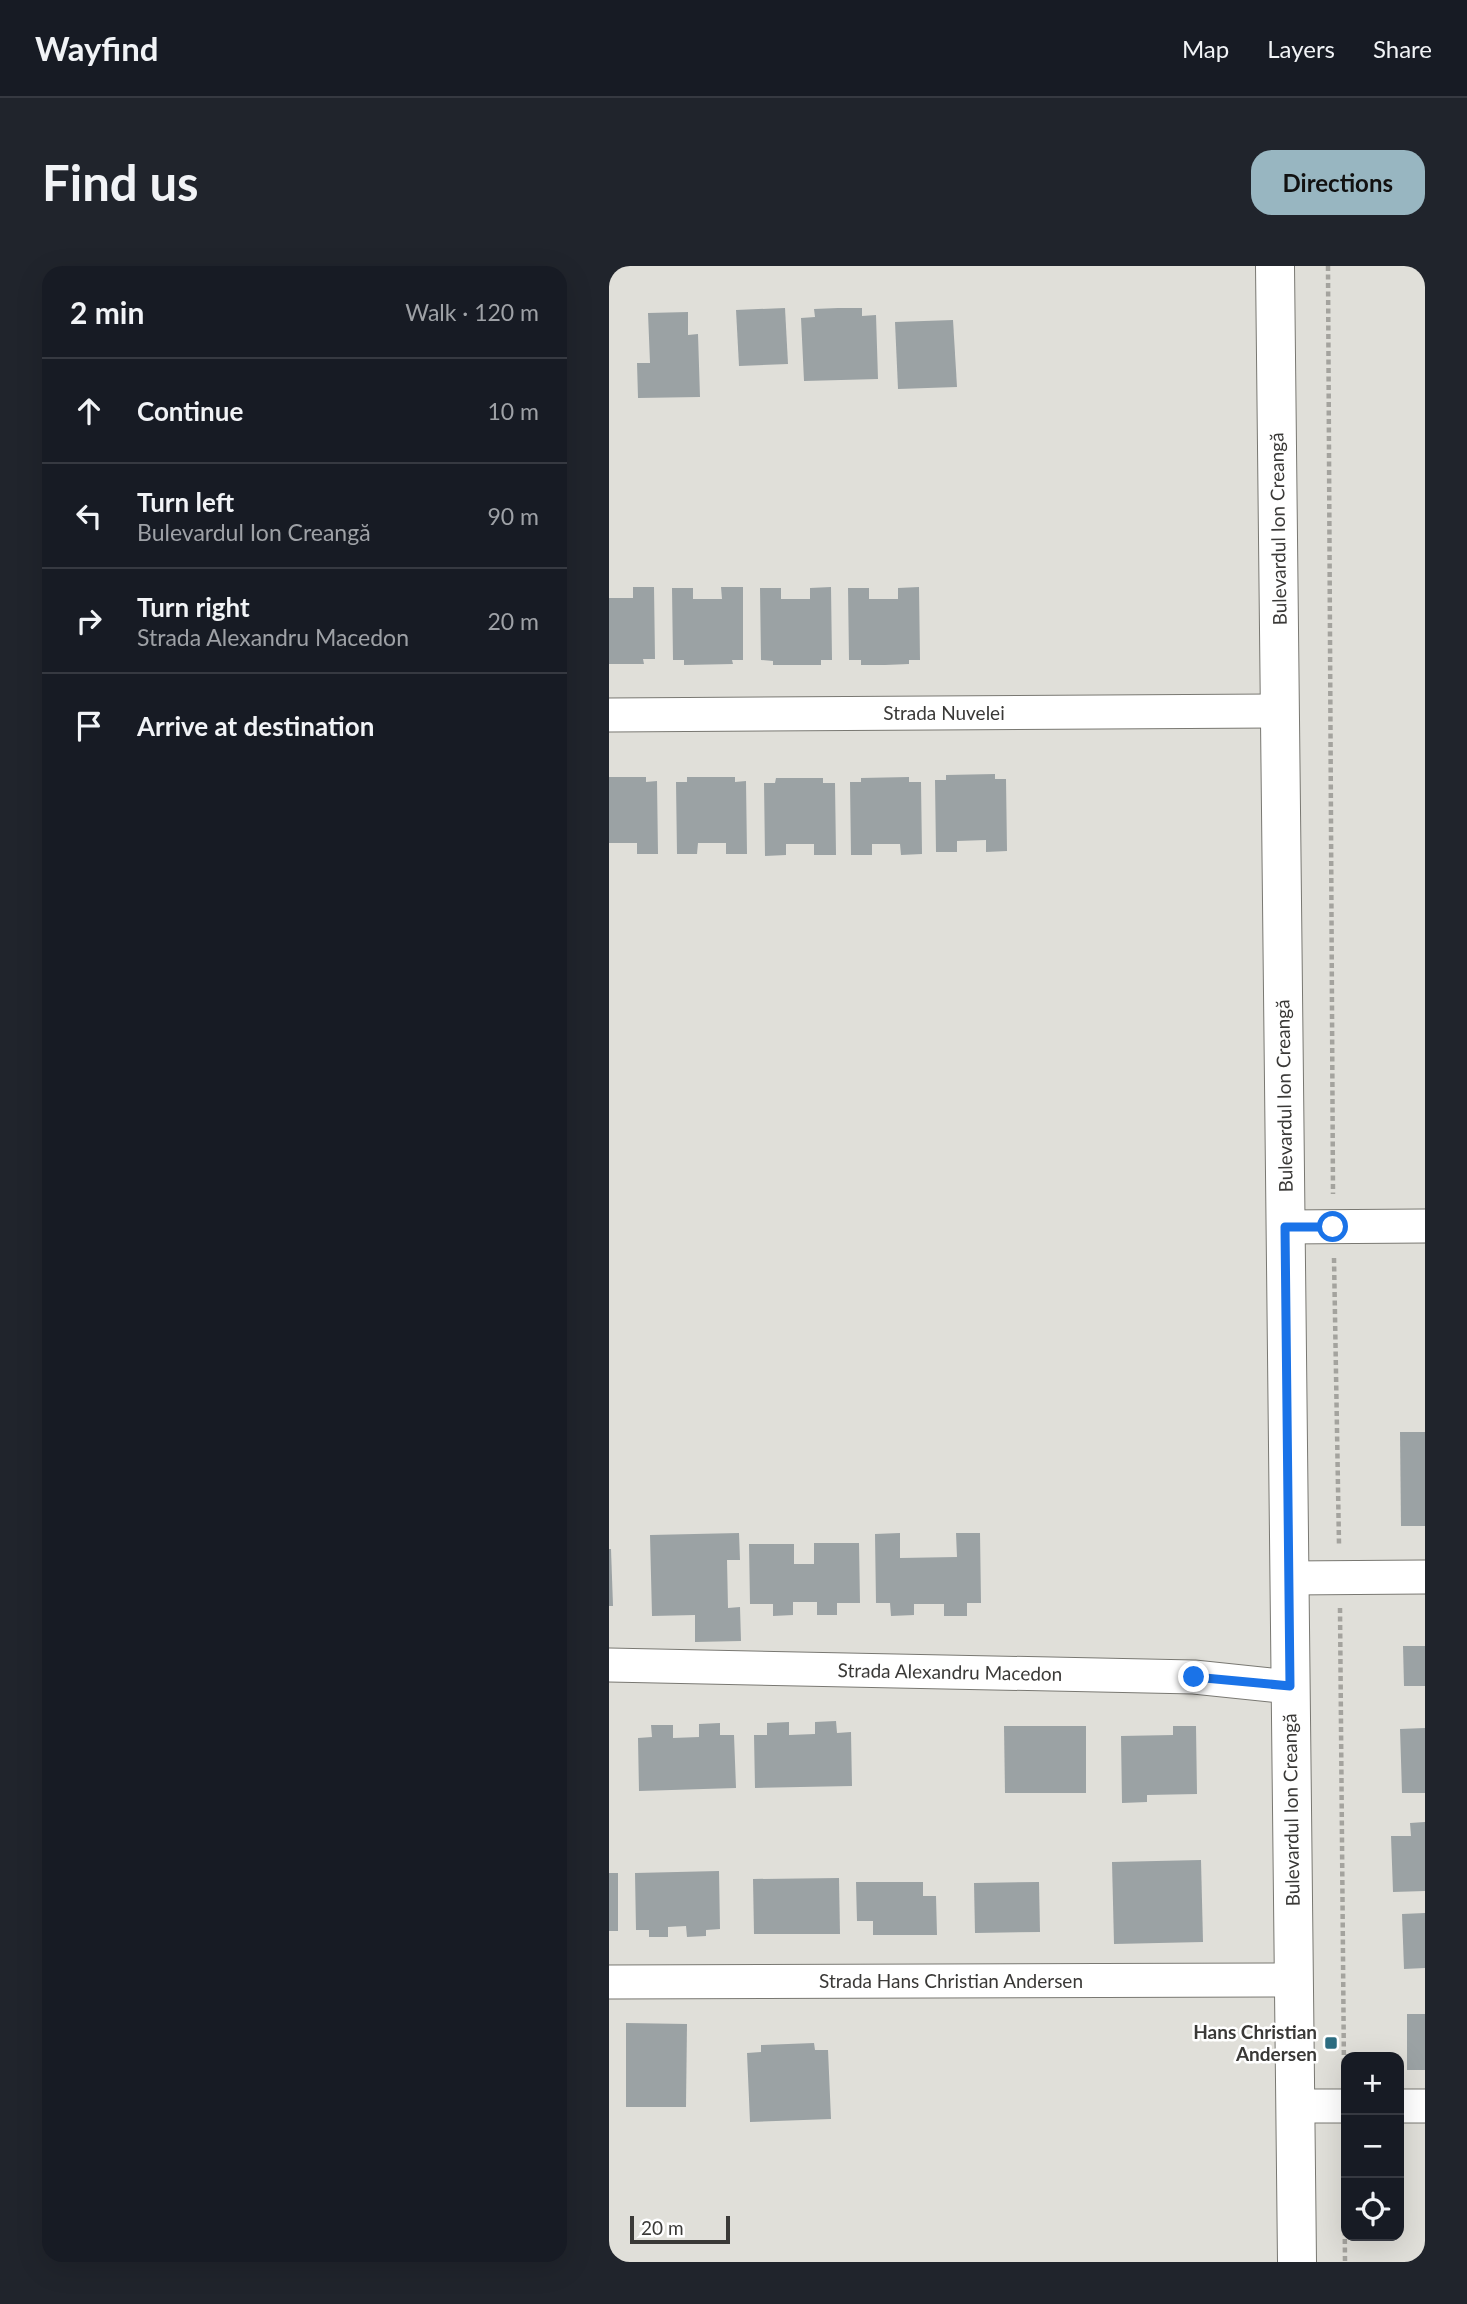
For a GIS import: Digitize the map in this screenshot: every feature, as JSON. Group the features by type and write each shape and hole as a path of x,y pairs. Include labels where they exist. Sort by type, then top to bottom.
{"street":[{"name":"Bulevardul Ion Creangă","path":"1275,266 1297,2262"},
{"name":"Strada Nuvelei","path":"609,715 1279,711"},
{"path":"1285,1227 1425,1226"},
{"path":"1289,1578 1425,1577"},
{"name":"Strada Alexandru Macedon","path":"609,1665 1194,1677 1290,1686"},
{"name":"Strada Hans Christian Andersen","path":"609,1982 1293,1980"},
{"path":"1294,2106 1341,2106"},
{"path":"1404,2106 1425,2106"}],"path":[{"path":"1328,266 1333,1227 1344,2052"},
{"path":"1345,2115 1345,2262"}],"building":[{"path":"785,308 788,364 739,366 736,310"},
{"path":"862,308 862,316 876,315 878,379 804,381 801,318 815,317 814,309"},
{"path":"688,312 688,335 698,334 700,397 638,398 637,363 650,363 648,313"},
{"path":"953,320 957,387 898,389 895,322"},
{"path":"633,587 654,587 655,659 643,659 644,664 609,664 609,598 633,598"},
{"path":"721,587 743,587 743,660 732,660 733,664 684,665 684,660 673,660 672,588 693,588 693,599 722,599"},
{"path":"831,587 832,660 821,660 821,665 773,665 773,661 761,660 760,588 781,588 781,599 810,599 810,588"},
{"path":"919,587 920,660 909,660 909,664 861,665 861,660 849,660 848,588 869,588 869,599 898,599 898,588"},
{"path":"995,774 995,779 1006,779 1007,851 986,852 986,840 957,841 957,852 936,852 935,780 946,780 946,775"},
{"path":"609,777 646,777 646,782 657,781 658,854 637,854 637,843 609,843"},
{"path":"687,777 735,777 735,782 746,781 747,854 726,854 726,843 698,843 697,854 677,854 676,782 687,782"},
{"path":"909,777 909,782 921,782 922,854 901,855 900,844 872,844 872,855 851,855 850,782 861,782 861,778"},
{"path":"776,778 823,778 823,783 835,783 836,855 814,855 814,844 786,844 786,855 765,856 764,783 775,783"},
{"path":"1400,1432 1425,1432 1425,1526 1401,1526"},
{"path":"739,1533 740,1560 727,1560 728,1608 740,1607 741,1641 695,1642 695,1615 652,1616 650,1535"},
{"path":"900,1533 900,1558 957,1557 956,1533 980,1533 981,1603 967,1603 967,1616 944,1616 944,1604 914,1604 914,1615 891,1616 890,1603 876,1603 875,1534"},
{"path":"814,1543 859,1543 860,1603 837,1603 837,1615 817,1615 817,1602 793,1602 793,1615 773,1616 773,1604 750,1604 749,1544 794,1544 794,1564 814,1564"},
{"path":"611,1549 613,1606 609,1606"},
{"path":"1403,1646 1425,1646 1425,1686 1404,1686"},
{"path":"836,1721 837,1733 851,1732 852,1786 755,1788 754,1735 767,1735 767,1723 789,1722 789,1735 815,1734 815,1722"},
{"path":"720,1723 720,1735 734,1735 736,1788 639,1791 638,1738 652,1737 651,1725 673,1725 673,1738 699,1737 699,1724"},
{"path":"1004,1726 1086,1726 1086,1793 1005,1793"},
{"path":"1173,1726 1196,1726 1197,1794 1147,1795 1147,1802 1122,1803 1121,1736 1173,1735"},
{"path":"1425,1728 1425,1793 1402,1793 1400,1729"},
{"path":"1425,1822 1425,1891 1393,1892 1391,1836 1411,1836 1410,1823"},
{"path":"1201,1860 1203,1942 1114,1944 1112,1862"},
{"path":"719,1871 720,1929 706,1930 706,1936 687,1937 686,1926 668,1927 668,1937 649,1937 649,1930 636,1930 635,1873"},
{"path":"609,1873 618,1873 618,1931 609,1931"},
{"path":"839,1878 840,1934 754,1934 753,1879"},
{"path":"856,1882 923,1882 923,1896 936,1896 937,1935 873,1935 873,1921 857,1921"},
{"path":"1039,1882 1040,1932 975,1933 974,1883"},
{"path":"1425,1913 1425,1968 1404,1969 1402,1914"},
{"path":"1407,2014 1425,2014 1425,2070 1407,2070"},
{"path":"626,2023 687,2024 686,2107 626,2107"},
{"path":"814,2043 815,2050 828,2050 831,2119 750,2122 747,2053 761,2052 761,2045"}],"place":[{"name":"Hans Christian Andersen","path":"1331,2043"}],"route":[{"path":"1194,1677 1290,1686 1285,1227 1333,1227"}]}
